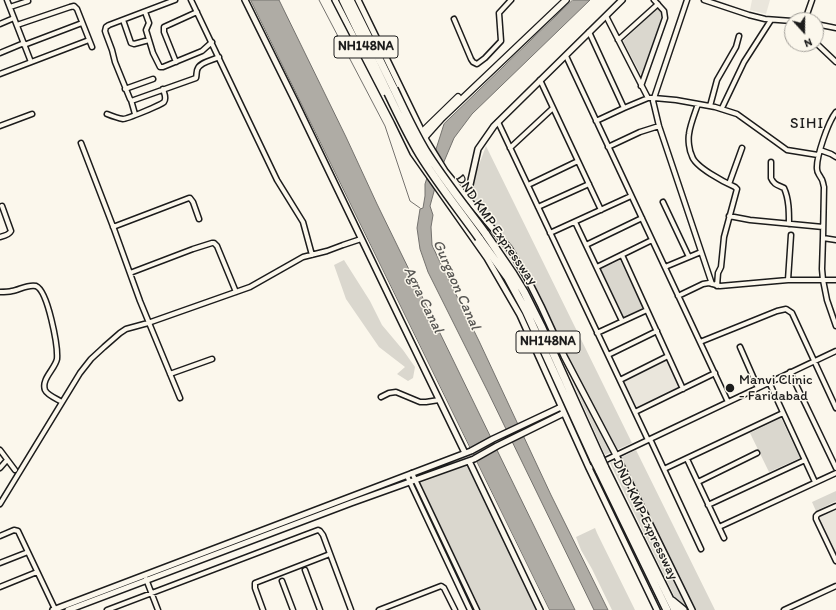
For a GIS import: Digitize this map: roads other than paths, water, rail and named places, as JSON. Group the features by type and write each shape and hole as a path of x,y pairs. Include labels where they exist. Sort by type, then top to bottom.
{"highway":[{"name":"DND KMP Expressway","path":"343,0 391,91 426,150 482,235 524,292 541,326 597,458 675,610"},
{"name":"DND KMP Expressway","path":"350,0 391,91"},
{"name":"DND KMP Expressway","path":"602,468 667,610"},
{"path":"670,600 683,610"}],"main road":[{"path":"424,135 561,0"},
{"path":"424,135 566,0"}],"street":[{"path":"7,0 31,62"},
{"path":"135,114 105,31 107,26 175,0"},
{"path":"191,0 277,180 303,222 312,255"},
{"path":"245,0 298,106 439,400 468,452"},
{"path":"335,0 413,153 487,258 520,315 589,468 657,610"},
{"path":"358,0 433,152 467,198 509,248 526,276 564,356 616,455 692,610"},
{"path":"454,19 471,60 477,64 485,58 501,41 499,13 511,0"},
{"path":"467,198 478,148 494,126 622,0"},
{"path":"641,86 665,18 664,11 654,0"},
{"path":"688,0 654,98 654,105 712,284"},
{"path":"704,0 749,15 784,21"},
{"path":"808,12 812,0"},
{"path":"10,7 28,1"},
{"path":"618,40 658,4"},
{"path":"17,25 73,6 76,9 92,47"},
{"path":"145,12 148,23 146,28 149,40 160,67 202,51 212,42"},
{"path":"176,62 164,32 164,27 197,12"},
{"path":"606,16 648,98"},
{"path":"0,24 14,18"},
{"path":"123,20 131,43 134,44 149,40"},
{"path":"722,108 744,62 771,20"},
{"path":"0,53 82,23"},
{"path":"824,26 836,28"},
{"path":"589,32 624,108"},
{"path":"710,106 716,83 734,51 740,36"},
{"path":"0,74 89,40"},
{"path":"824,51 836,62"},
{"path":"566,56 728,402"},
{"path":"131,100 196,78 200,65 219,57"},
{"path":"125,89 153,80"},
{"path":"540,80 601,210"},
{"path":"107,114 125,119 164,102 165,97 163,89"},
{"path":"596,121 648,98 698,104 722,108 737,114 787,150 831,154 836,157"},
{"path":"698,104 689,134 692,157 696,163 736,188 737,191 724,237 721,267 716,286"},
{"path":"510,148 553,108"},
{"path":"397,120 413,112"},
{"path":"836,112 831,120 817,162 817,172 824,187 823,280 827,300 836,326"},
{"path":"0,126 32,114"},
{"path":"498,122 701,549"},
{"path":"608,147 640,132 660,126"},
{"path":"81,144 113,226 148,323 180,398"},
{"path":"729,184 742,148"},
{"path":"528,185 578,162"},
{"path":"771,162 772,181 785,190 788,202 789,224"},
{"path":"538,207 589,184"},
{"path":"550,233 631,196"},
{"path":"113,226 189,198 193,202 199,219"},
{"path":"663,202 689,258"},
{"path":"0,237 7,235 11,231 2,206"},
{"path":"729,216 750,220 823,227"},
{"path":"586,245 642,218"},
{"path":"468,231 485,219"},
{"path":"575,222 622,321"},
{"path":"788,280 791,235"},
{"path":"823,238 836,240"},
{"path":"0,504 80,373 91,359 120,333 126,329 148,323 250,287 303,257 327,251 361,239"},
{"path":"597,267 652,240"},
{"path":"130,273 212,242 217,246 236,292"},
{"path":"665,267 701,252"},
{"path":"622,255 683,388"},
{"path":"678,296 707,283 716,286 788,280 836,280"},
{"path":"0,292 11,292 30,286 40,289 49,310 57,353 56,362 46,381 45,388 47,392 62,402"},
{"path":"700,342 777,311 786,309 792,313 836,408"},
{"path":"597,333 647,310"},
{"path":"608,355 657,331"},
{"path":"740,347 758,388"},
{"path":"589,468 836,351"},
{"path":"620,380 668,356"},
{"path":"170,374 212,359"},
{"path":"790,372 836,468"},
{"path":"635,412 714,373"},
{"path":"769,382 815,482"},
{"path":"381,398 390,393 396,392 420,402 439,400"},
{"path":"68,610 145,578 468,452 561,407"},
{"path":"0,536 14,530 18,531 54,610 471,460 496,446 564,413"},
{"path":"664,469 783,413"},
{"path":"0,450 15,470"},
{"path":"698,482 757,454"},
{"path":"687,458 724,538"},
{"path":"0,468 7,460"},
{"path":"471,460 540,610"},
{"path":"708,505 805,460"},
{"path":"412,473 477,610"},
{"path":"719,527 836,473"},
{"path":"406,476 470,610"},
{"path":"836,506 816,516 817,522 836,561"},
{"path":"107,610 316,531 320,531 322,532 351,610"},
{"path":"0,563 28,552"},
{"path":"263,610 255,584 330,554"},
{"path":"305,570 320,610"},
{"path":"0,587 37,572"},
{"path":"145,578 158,610"},
{"path":"282,582 293,610"},
{"path":"379,610 441,586 444,588 454,610"},
{"path":"784,610 836,586"}],"water":[{"name":"Agra Canal","path":"251,0 279,0 575,610 550,610"},
{"path":"573,0 590,0 472,114 454,138 443,164 430,206 433,215 431,227 432,245 551,495 608,610 594,610 428,272 420,249 417,228 420,209 423,208 425,184 444,124"}],"waterway":[{"path":"319,0 385,126 410,201 420,208"}],"place":[{"name":"Manvi Clinic - Faridabad","path":"730,388"}],"district":[{"name":"SIHI","path":"807,124"}],"water label":[{"name":"Gurgaon Canal","path":"456,285"}]}
